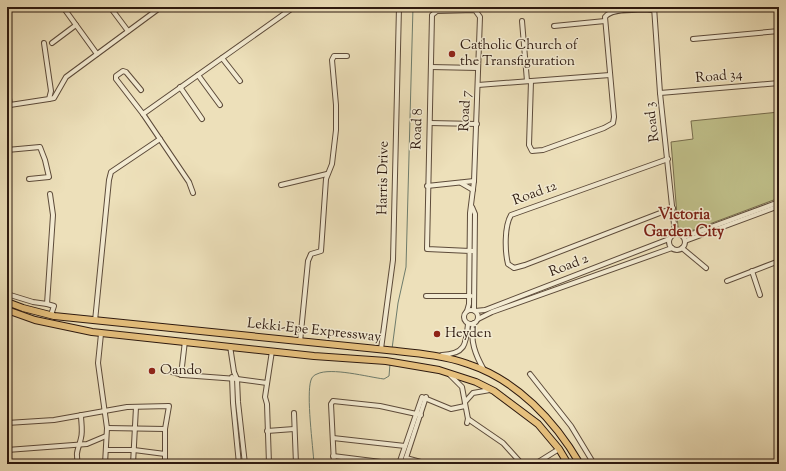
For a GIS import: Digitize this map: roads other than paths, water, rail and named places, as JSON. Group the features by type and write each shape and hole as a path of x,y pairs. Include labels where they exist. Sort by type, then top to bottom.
{"highway":[{"name":"Lekki-Epe Expressway","path":"7,302 23,308 61,317 398,351 468,363 512,388 544,415 568,445 580,464"},
{"name":"Lekki-Epe Expressway","path":"7,310 60,326 101,334 386,361 438,370 476,382 494,391 538,424 559,449 568,464"},
{"path":"60,326 61,317"}],"street":[{"path":"63,7 97,54"},
{"path":"110,7 128,31"},
{"path":"7,85 9,105 54,98 66,77 156,9 162,7"},
{"path":"143,114 294,7"},
{"name":"Harris Drive","path":"384,350 393,260 399,7"},
{"path":"522,21 529,81 529,145 532,151 537,152 604,128 613,123 614,108 605,21 608,14 616,11 654,8"},
{"name":"Road 3","path":"654,8 660,93 675,234"},
{"name":"Road 8","path":"472,251 427,248 427,186 432,15 434,12 475,10 480,17"},
{"name":"Road 7","path":"474,311 471,296 472,235 470,213 474,181 477,124 480,17"},
{"path":"554,26 605,21"},
{"path":"52,43 76,25"},
{"path":"693,39 779,31"},
{"path":"44,43 51,91 49,99"},
{"path":"300,342 308,261 311,254 320,250 322,246 327,174 332,164 336,113 332,60 334,56 348,56"},
{"path":"222,58 240,81"},
{"path":"431,67 478,68"},
{"path":"141,90 126,72 116,76 116,80 143,114 189,182 193,193"},
{"path":"198,75 220,105"},
{"path":"478,84 610,75"},
{"name":"Road 34","path":"660,93 779,83"},
{"path":"180,87 202,119"},
{"path":"430,123 477,124"},
{"path":"95,320 111,172 160,139"},
{"path":"7,150 40,147 49,177 30,178"},
{"name":"Road 12","path":"668,159 511,215 508,221 508,264 514,268 525,265 673,208"},
{"path":"281,185 327,174"},
{"path":"427,186 474,181"},
{"path":"461,183 473,190"},
{"path":"47,304 53,215 50,194"},
{"path":"682,248 677,250 672,248 669,244 669,239 675,234 684,239 760,211 779,202"},
{"path":"760,211 779,206"},
{"name":"Road 2","path":"474,311 490,308 669,239"},
{"path":"682,248 684,239"},
{"name":"Road 2","path":"478,319 492,312 672,248"},
{"path":"682,248 706,268"},
{"path":"727,281 779,260"},
{"path":"752,271 760,295"},
{"path":"7,294 33,302 54,306 51,315"},
{"path":"426,296 471,296"},
{"name":"Road 7","path":"467,311 471,296"},
{"path":"432,356 447,355 458,351 468,338 468,324 464,318 467,311 474,311 478,319 474,323 468,324"},
{"path":"474,323 473,342 476,356 484,371"},
{"path":"101,334 98,363 107,428 105,464"},
{"path":"181,374 185,341"},
{"path":"230,346 234,372 238,379 238,402 245,464"},
{"path":"269,464 267,404 265,397 272,351"},
{"path":"438,370 450,376 462,387 468,421 503,442 522,464"},
{"path":"172,372 267,383"},
{"path":"234,372 232,378 239,464"},
{"path":"530,374 571,426 594,464"},
{"path":"333,456 398,464 420,409 422,397 426,397 451,409 465,404 473,393 486,390 494,391"},
{"path":"334,464 330,404 333,400 380,406 418,414"},
{"path":"133,464 136,406"},
{"path":"7,423 54,420 104,410 136,406 169,406 165,429 165,464"},
{"path":"294,413 296,464"},
{"path":"404,464 418,414"},
{"path":"79,464 77,459 78,444 81,439 81,415"},
{"path":"107,428 165,429"},
{"path":"267,431 294,429"},
{"path":"7,450 87,444 106,436"},
{"path":"333,438 405,446"},
{"path":"237,446 243,446"},
{"path":"535,464 559,449"},
{"path":"106,450 134,450 165,454"},
{"path":"406,458 428,464"}],"waterway":[{"path":"392,349 398,303 406,267 413,7"},
{"path":"314,464 309,397 311,380 313,377 316,374 323,372 340,372 384,379 389,376 390,364"}],"place":[{"name":"Catholic Church of the Transfiguration","path":"452,54"},
{"name":"Heyden","path":"437,334"},
{"name":"Oando","path":"152,371"}],"district":[{"name":"Victoria Garden City","path":"684,224"}]}
